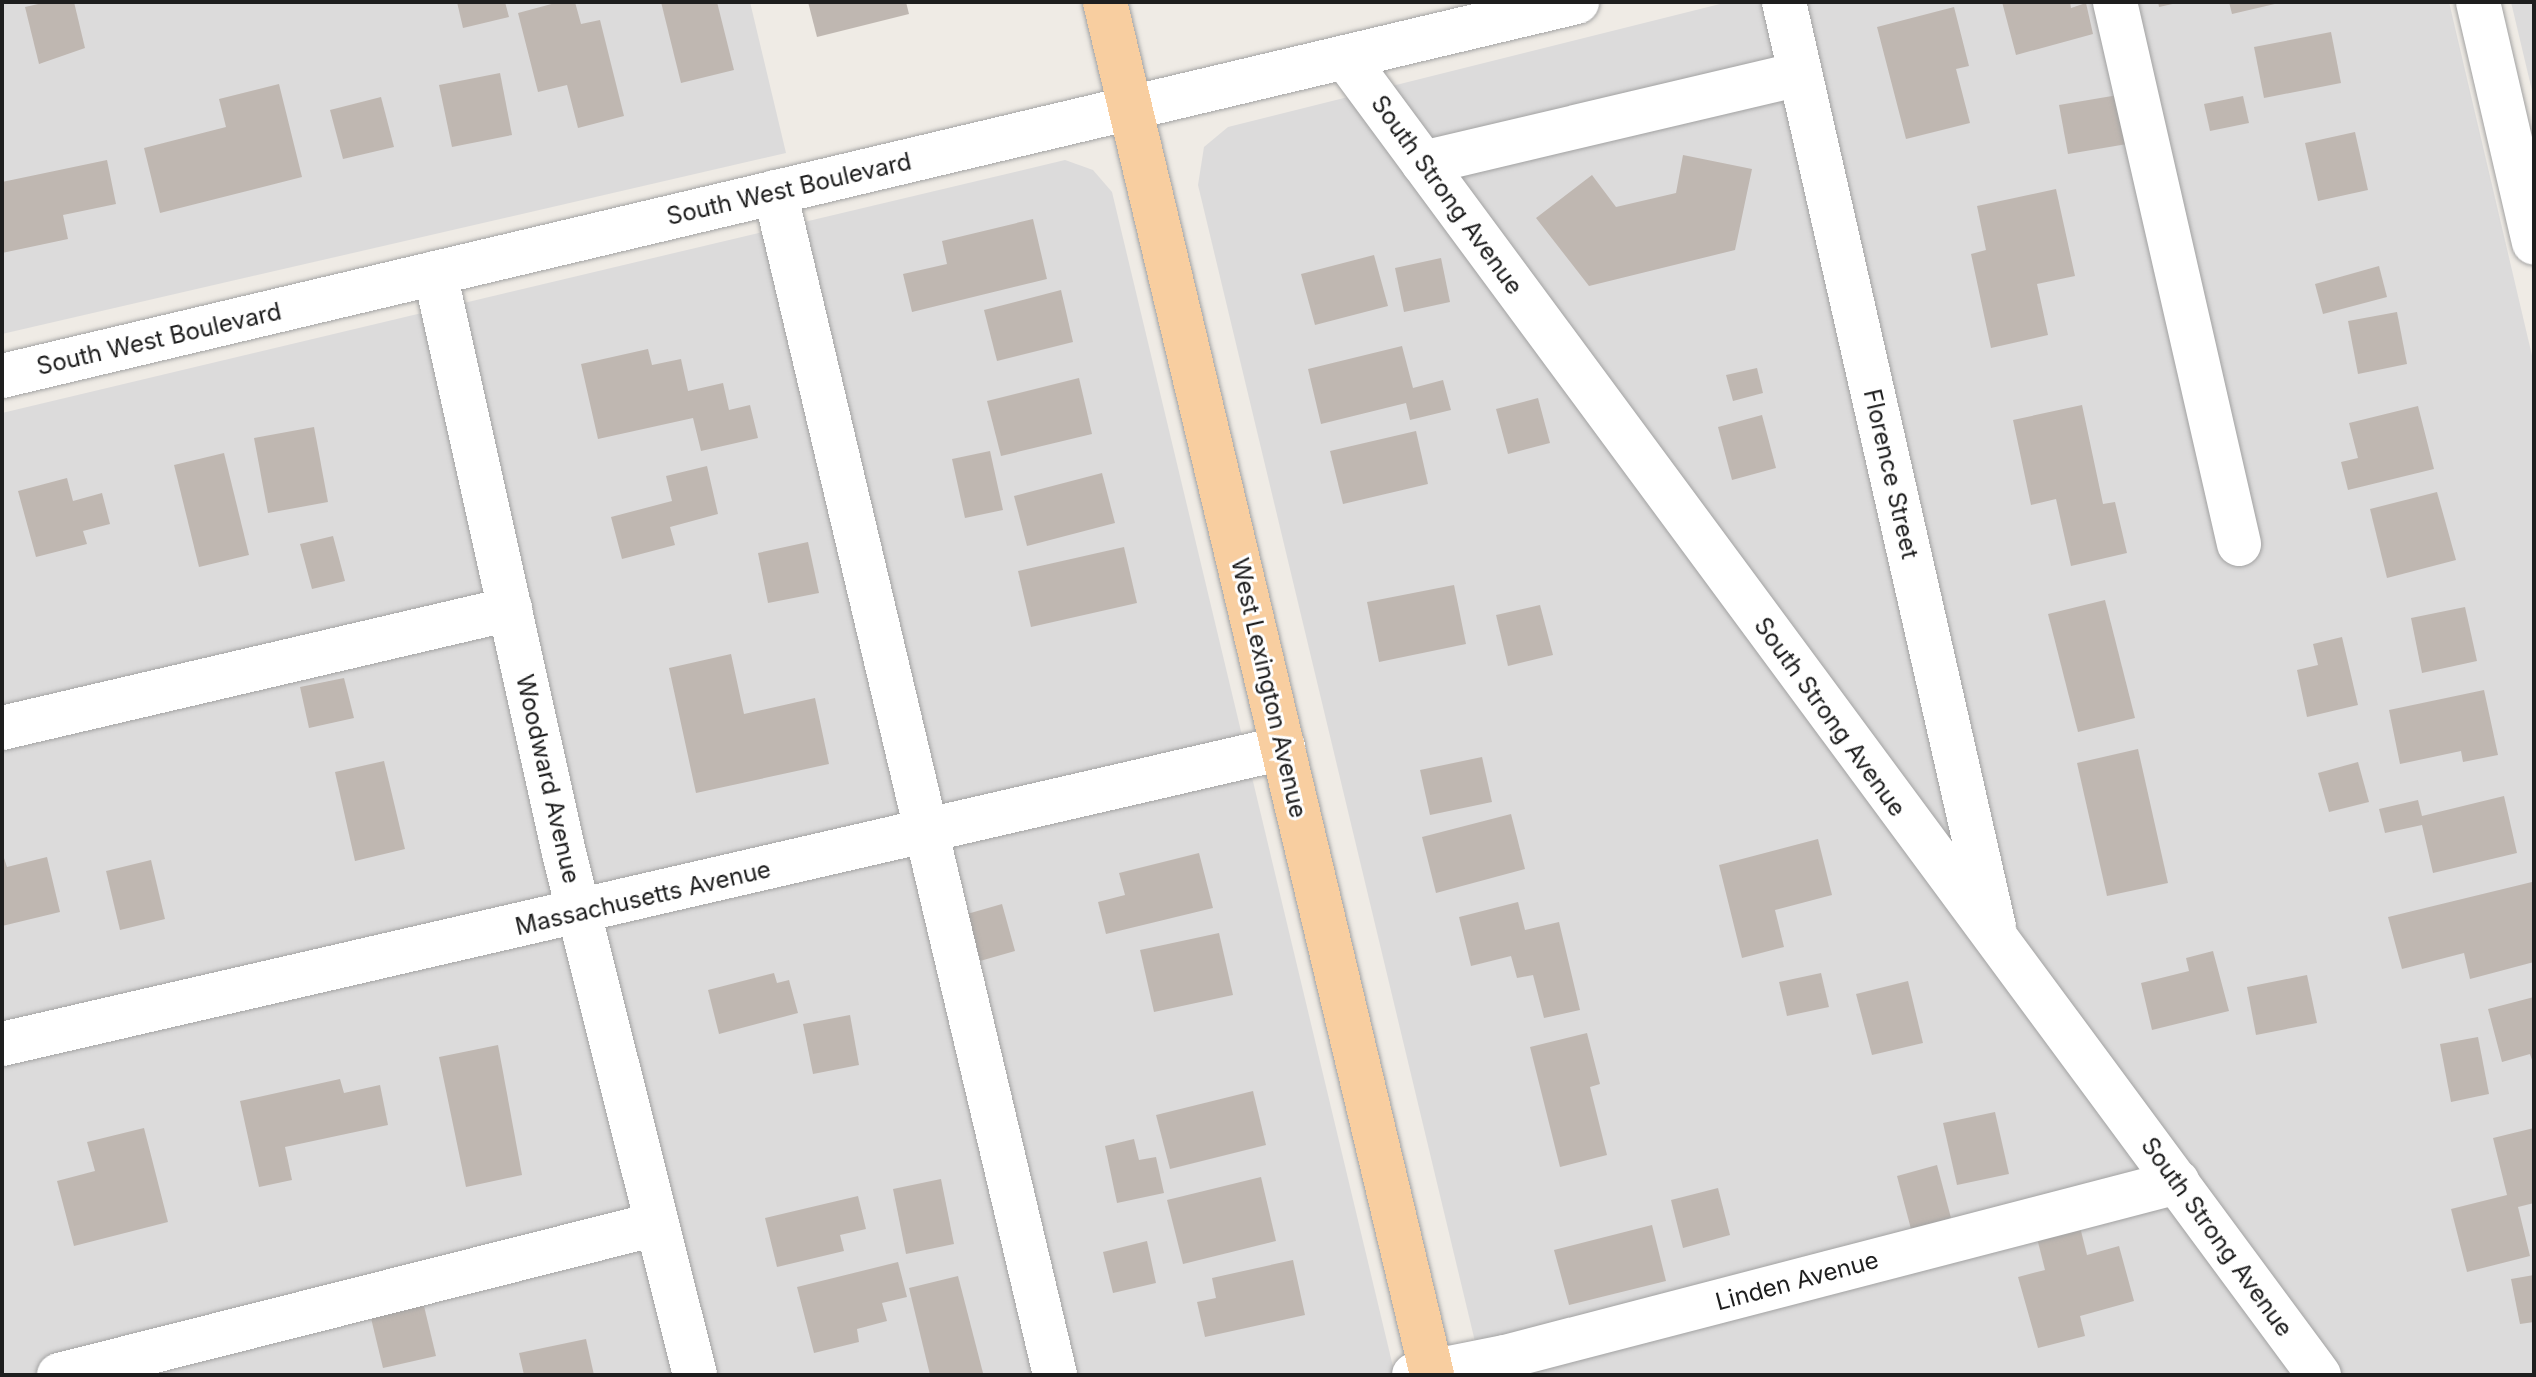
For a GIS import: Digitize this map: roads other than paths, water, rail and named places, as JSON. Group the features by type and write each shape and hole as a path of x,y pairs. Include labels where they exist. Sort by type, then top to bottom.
{"main road":[{"name":"West Lexington Avenue","path":"1105,2 1283,748 1426,1374"}],"street":[{"name":"South West Boulevard","path":"2,376 1577,2"},
{"name":"Florence Street","path":"1784,2 1999,945"},
{"path":"2115,2 2239,544"},
{"path":"2478,2 2534,243"},
{"name":"South Strong Avenue","path":"1345,57 2319,1375"},
{"path":"1423,163 1800,74"},
{"path":"775,192 924,832 1055,1375"},
{"name":"Woodward Avenue","path":"435,273 579,914 695,1375"},
{"path":"2,728 510,609"},
{"name":"Massachusetts Avenue","path":"2,1044 579,914 1283,748"},
{"name":"Linden Avenue","path":"1426,1374 1505,1357 2178,1182"},
{"path":"59,1375 656,1224"}]}
